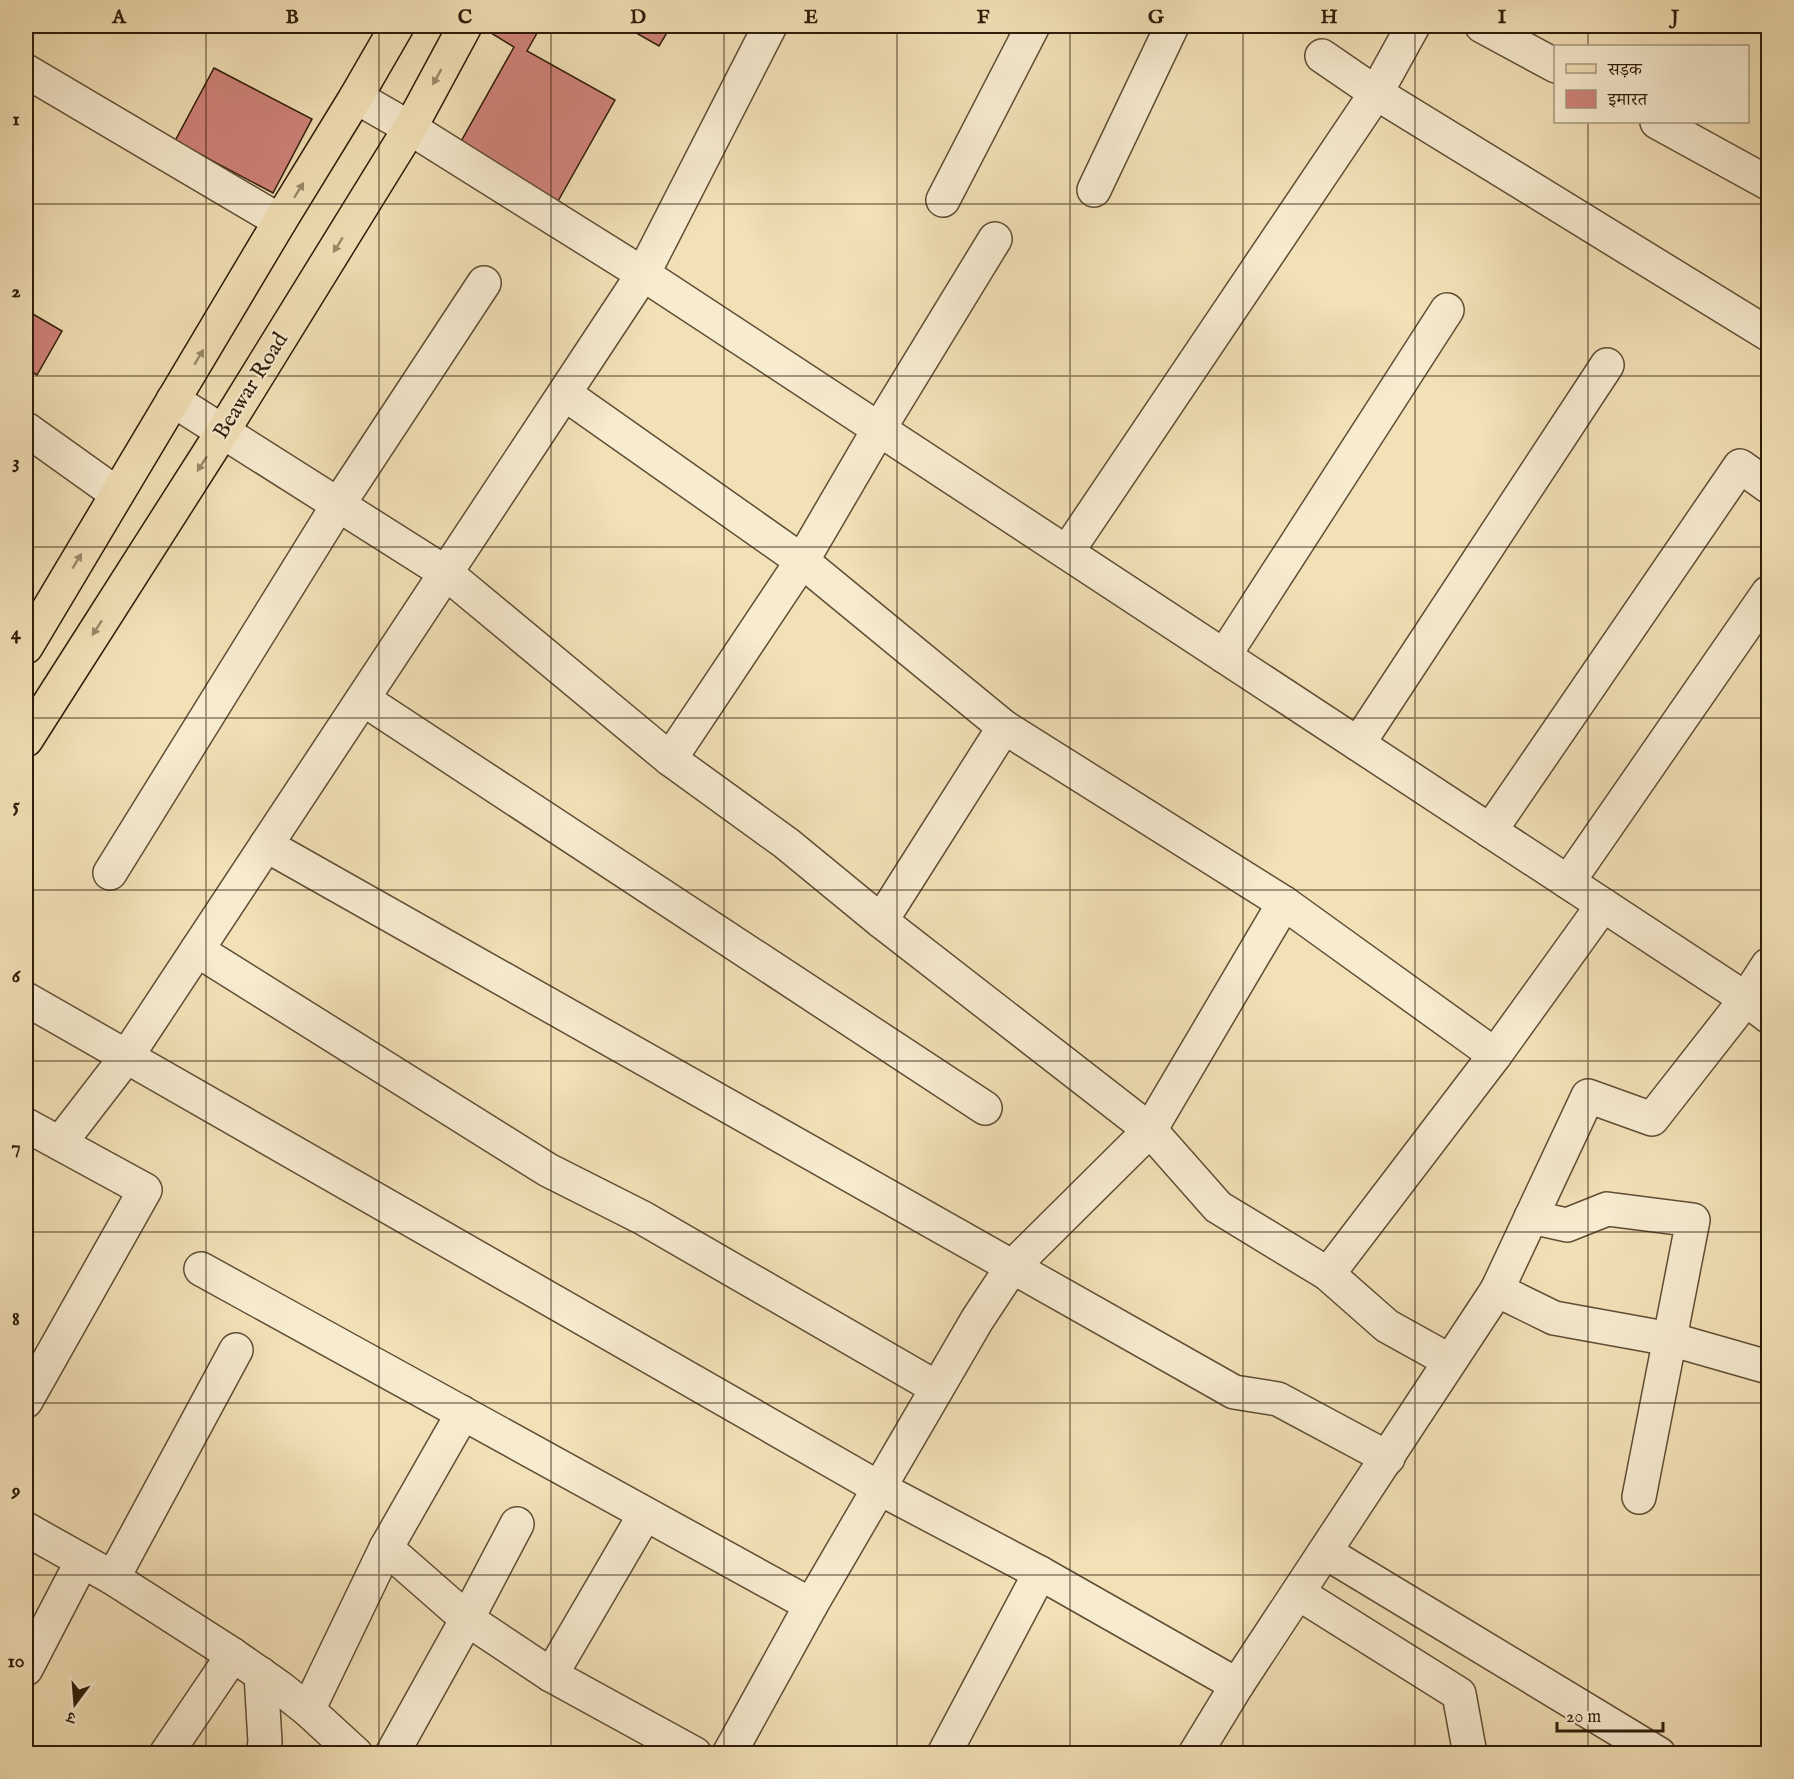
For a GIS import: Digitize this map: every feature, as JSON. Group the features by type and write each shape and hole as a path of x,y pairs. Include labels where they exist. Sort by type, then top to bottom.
{"main road":[{"path":"26,647 397,26"},
{"name":"Beawar Road","path":"26,740 223,431 410,128 465,26"}],"street":[{"path":"60,1143 127,1056 643,274 770,26"},
{"path":"943,200 1033,26"},
{"path":"1094,190 1172,26"},
{"path":"1066,552 1376,93 1413,26"},
{"path":"1482,26 1554,65"},
{"path":"1322,56 1376,93 1768,334"},
{"path":"26,71 279,221"},
{"path":"356,97 410,128 643,274 1757,1007"},
{"path":"1659,123 1768,183"},
{"path":"670,759 802,561 879,429 995,239"},
{"path":"110,873 338,505 484,283"},
{"path":"1224,656 1447,310"},
{"path":"1358,744 1607,365"},
{"path":"565,394 802,561 1004,727 1284,903 1495,1054"},
{"path":"173,400 446,573 670,759 786,843 881,921 1150,1130 1218,1207 1328,1274 1387,1326 1450,1361"},
{"path":"26,429 117,494"},
{"path":"1490,831 1740,466 1768,486"},
{"path":"1568,882 1768,593"},
{"path":"363,699 985,1108"},
{"path":"881,921 1004,727"},
{"path":"266,845 1234,1392 1278,1399 1388,1458"},
{"path":"729,1754 811,1605 977,1320 1012,1267 1150,1130 1284,903"},
{"path":"1328,1274 1495,1054 1603,905"},
{"path":"197,950 548,1170 643,1218 937,1388"},
{"path":"1195,1754 1237,1685 1497,1290 1588,1096 1652,1119 1757,1007 1768,965"},
{"path":"26,999 879,1488 1040,1573 1237,1685"},
{"path":"26,1125 145,1190 26,1401"},
{"path":"1531,1217 1567,1225 1607,1209 1693,1220 1639,1497"},
{"path":"201,1269 811,1605"},
{"path":"1497,1290 1554,1318 1670,1339 1768,1367"},
{"path":"113,1578 237,1350"},
{"path":"263,1754 265,1742 285,1692 387,1548 455,1427 461,1412"},
{"path":"551,1675 645,1514"},
{"path":"392,1754 517,1524"},
{"path":"26,1529 113,1578 233,1655 285,1692 356,1754"},
{"path":"387,1548 467,1619 551,1675 695,1754"},
{"path":"1326,1552 1659,1754"},
{"path":"26,1669 82,1561"},
{"path":"944,1754 1040,1573"},
{"path":"1298,1593 1459,1694 1470,1754"},
{"path":"166,1754 233,1655"}],"building":[{"path":"495,26 541,26 527,51 615,100 558,201 459,145 514,47 491,33"},
{"path":"624,26 671,26 659,46"},
{"path":"214,68 312,119 273,193 175,141"},
{"path":"26,310 62,331 37,375 26,368"}]}
